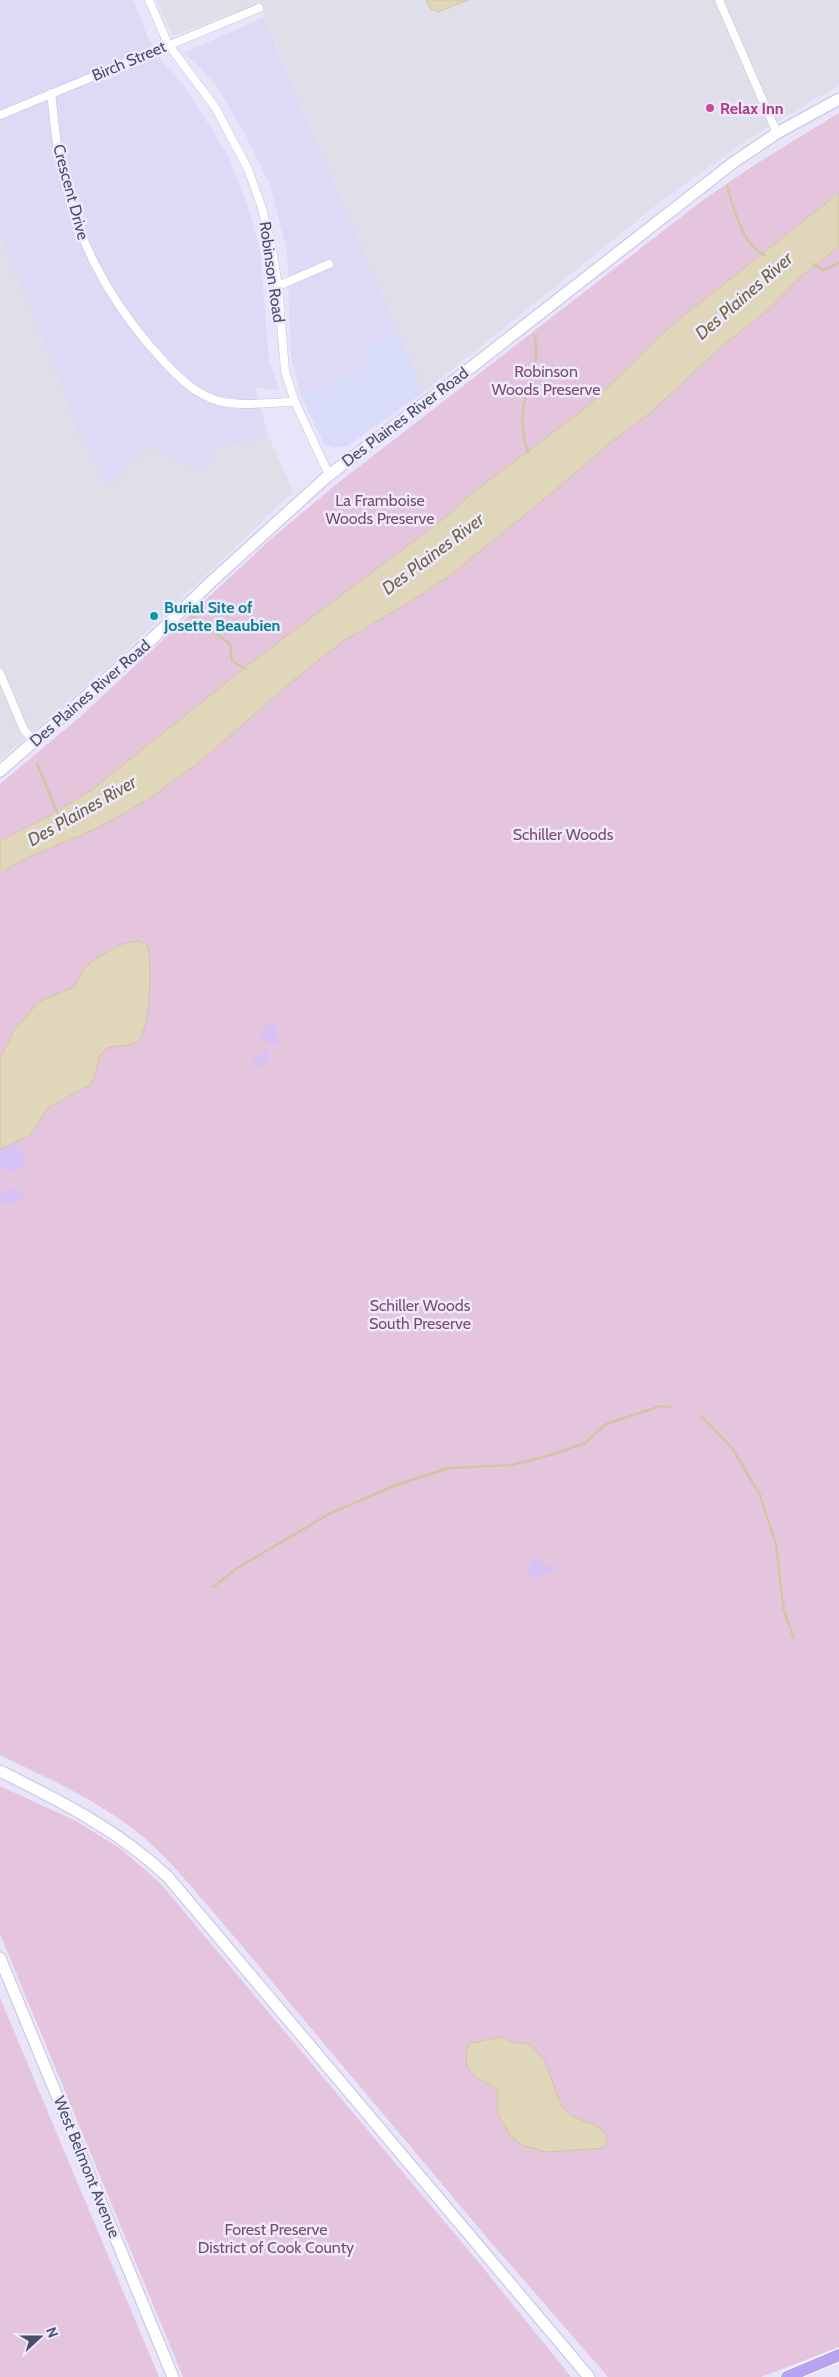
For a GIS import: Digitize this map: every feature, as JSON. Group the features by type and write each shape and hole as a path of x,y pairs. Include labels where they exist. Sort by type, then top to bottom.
{"main road":[{"name":"Des Plaines River Road","path":"0,771 153,638 227,566 329,475 452,382 661,217 777,133 839,99"},
{"path":"0,1771 52,1796 116,1833 168,1877 589,2377"},
{"name":"West Belmont Avenue","path":"0,1958 173,2377"},
{"path":"787,2377 839,2355"}],"street":[{"name":"Robinson Road","path":"149,0 168,44 215,107 248,169 262,208 278,286 285,371 295,402 329,475"},
{"path":"719,0 777,133"},
{"name":"Birch Street","path":"0,115 259,8"},
{"name":"Crescent Drive","path":"51,93 59,158 74,214 87,249 121,308 142,337 173,372 191,386 218,401 295,402"},
{"path":"278,286 329,264"},
{"path":"0,673 24,730 35,742"}],"shaded area":[{"path":"0,0 133,0 149,40 164,64 185,87 229,157 252,219 260,251 269,360 279,390 255,387 269,438 216,448 205,472 146,447 107,488 75,426 59,379 0,236"},
{"path":"157,0 839,0 839,85 754,135 665,198 424,392 259,3 173,36"},
{"path":"264,17 399,333 363,349 370,367 302,398 291,358 287,250 270,185 246,136 216,86 200,67 184,53"},
{"path":"0,236 59,379 75,426 106,487 146,446 205,472 216,448 269,438 293,492 128,649 0,760"},
{"path":"399,333 424,392 349,445 333,448 324,444 302,398 370,367 363,349"}],"green space":[{"path":"839,113 839,193 672,325 587,407 477,490 441,521 252,662 90,791 49,816 0,841 0,784 80,717 272,538 338,483 703,200 756,164"},
{"name":"Schiller Woods South Preserve","path":"839,246 839,2347 761,2377 608,2377 489,2240 166,1858 136,1831 104,1809 0,1755 0,873 27,858 98,828 147,800 201,761 290,683 343,641 448,577 553,492 612,441 650,413 721,347 769,309 799,278"},
{"name":"Forest Preserve District of Cook County","path":"0,1786 76,1821 121,1849 160,1883 480,2264 571,2377 183,2377 0,1934"},
{"path":"0,1998 159,2377 0,2377"}],"sand":[{"path":"271,1022 275,1025 279,1039 276,1046 259,1038 266,1025"},
{"path":"266,1049 270,1052 267,1063 260,1067 253,1066 253,1060"},
{"path":"9,1144 17,1147 22,1152 24,1159 23,1167 14,1172 0,1166 0,1149"},
{"path":"11,1187 23,1192 24,1196 13,1203 0,1203 0,1192 6,1194 8,1188"},
{"path":"539,1557 543,1566 552,1565 555,1570 534,1579 530,1575 529,1566"}],"water":[{"path":"426,0 468,0 438,12 430,8"},
{"name":"Des Plaines River","path":"839,193 839,246 799,278 769,309 721,347 650,413 612,441 553,492 448,577 343,641 290,683 201,761 147,800 98,828 27,858 0,873 0,841 49,816 90,791 252,662 441,521 476,490 587,407 672,325"},
{"path":"137,941 147,944 150,964 146,1022 139,1040 132,1044 105,1049 99,1058 95,1077 90,1085 49,1107 29,1136 0,1149 0,1058 15,1029 40,1001 74,987 86,966 98,957 122,944"},
{"path":"501,2037 514,2043 525,2043 533,2047 544,2060 562,2107 572,2116 598,2127 604,2132 608,2140 603,2148 547,2152 524,2146 510,2136 498,2114 497,2090 473,2074 469,2069 466,2057 467,2049 471,2043"}],"waterway":[{"name":"Des Plaines River","path":"727,186 744,234 756,250 764,255"},
{"path":"813,264 823,270 839,263"},
{"path":"528,453 523,431 523,414 536,357 534,335"},
{"path":"192,616 230,644 232,661 246,669"},
{"name":"Des Plaines River","path":"37,763 58,815"},
{"path":"213,1587 239,1567 329,1514 396,1485 449,1468 512,1465 554,1454 585,1443 606,1424 661,1406 671,1407"},
{"path":"701,1416 732,1448 760,1495 776,1545 784,1611 794,1638"}],"place":[{"name":"Relax Inn","path":"710,108"},
{"name":"Burial Site of Josette Beaubien","path":"154,616"}],"park label":[{"name":"Robinson Woods Preserve","path":"546,380"},
{"name":"La Framboise Woods Preserve","path":"380,509"},
{"name":"Schiller Woods","path":"563,834"}]}
